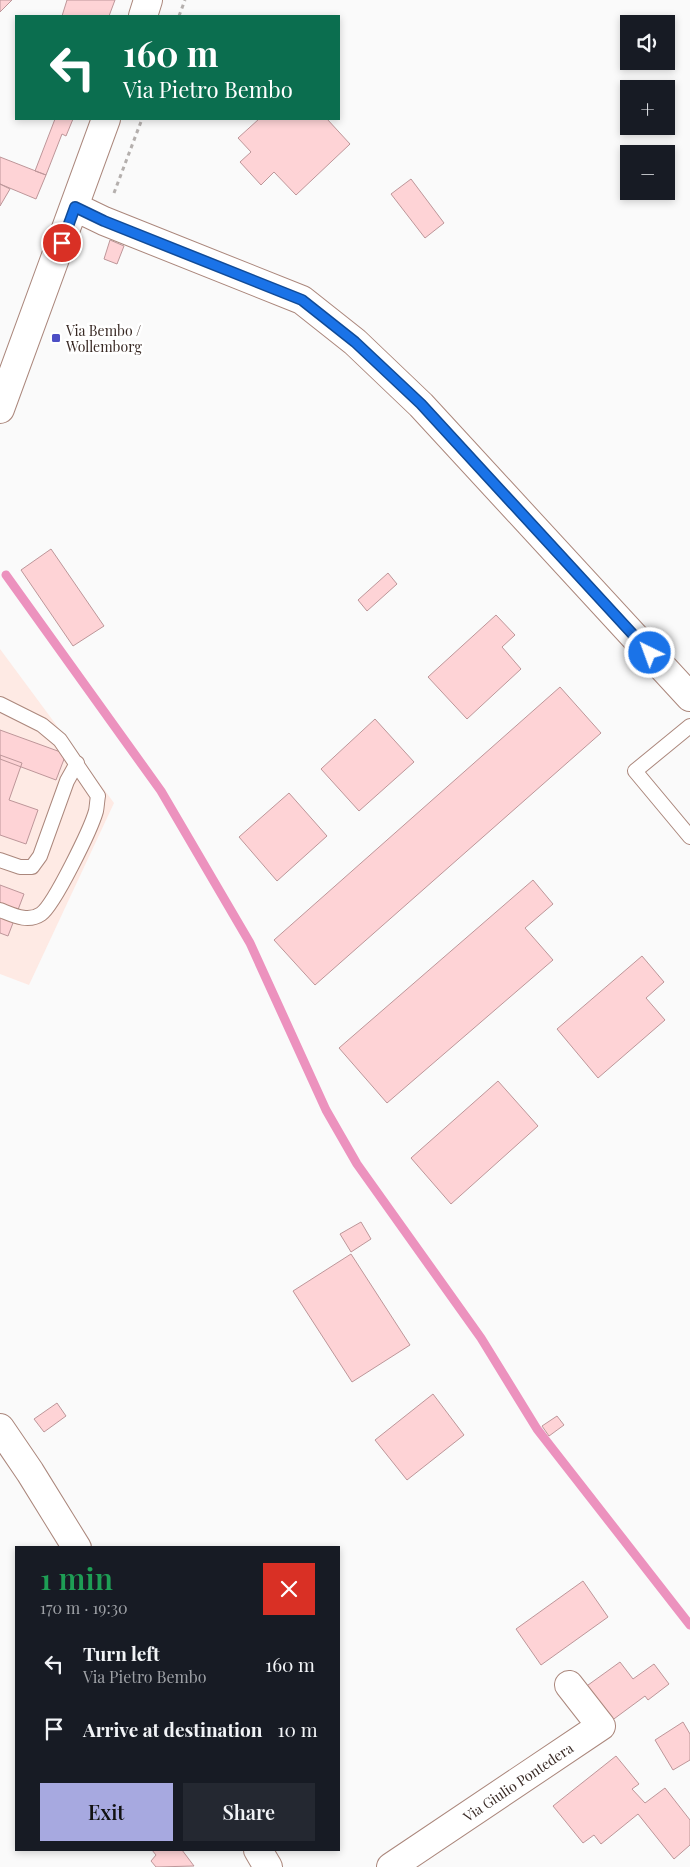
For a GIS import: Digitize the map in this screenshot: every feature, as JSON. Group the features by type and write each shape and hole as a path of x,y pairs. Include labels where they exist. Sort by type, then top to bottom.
{"street":[{"path":"142,15 148,0"},
{"path":"0,409 106,120"},
{"path":"75,207 104,221 302,300 355,342 421,404 690,697"},
{"path":"0,1428 76,1546"},
{"name":"Via Giulio Pontedera","path":"391,1867 601,1726 569,1685"},
{"path":"259,1851 268,1867"}],"lane":[{"path":"0,704 42,725 60,740 98,796 96,812 71,866 55,896 40,914 22,919 0,910"},
{"path":"690,726 635,771 690,837"},
{"path":"0,860 20,867 32,867 36,862 40,856 67,780 77,763"}],"path":[{"path":"179,15 184,0"},
{"path":"117,188 142,120"}],"shaded area":[{"path":"0,649 114,803 29,985 0,974"}],"building":[{"path":"0,0 12,0 0,12"},
{"path":"67,0 115,0 109,15 62,15"},
{"path":"55,120 73,120 66,136 62,134 46,175 35,171"},
{"path":"258,120 328,120 350,144 296,195 274,172 261,185 240,162 251,152 238,138"},
{"path":"0,157 46,175 36,199 0,184"},
{"path":"411,179 444,223 425,238 391,194"},
{"path":"0,184 10,189 0,206"},
{"path":"110,240 124,246 117,264 104,259"},
{"path":"51,549 104,626 73,646 21,570"},
{"path":"388,573 397,584 367,611 358,600"},
{"path":"496,615 515,635 502,647 521,669 467,719 428,677"},
{"path":"560,687 601,733 315,985 274,940"},
{"path":"375,719 414,762 359,811 321,769"},
{"path":"0,730 66,754 56,780 0,759"},
{"path":"0,755 22,763 9,800 38,810 26,844 0,835"},
{"path":"289,793 327,836 277,881 239,837"},
{"path":"533,880 553,904 525,928 553,960 387,1103 339,1048"},
{"path":"0,885 24,894 8,936 0,933"},
{"path":"642,956 664,982 646,998 665,1020 598,1078 557,1029"},
{"path":"498,1081 538,1126 451,1204 411,1158"},
{"path":"361,1222 371,1239 351,1252 340,1234"},
{"path":"351,1254 410,1345 352,1382 293,1291"},
{"path":"433,1394 464,1435 407,1480 375,1440"},
{"path":"57,1403 66,1416 44,1432 34,1419"},
{"path":"557,1416 564,1425 549,1436 542,1426"},
{"path":"583,1581 608,1617 541,1665 516,1629"},
{"path":"620,1662 633,1679 654,1664 669,1684 648,1700 645,1696 603,1727 577,1693"},
{"path":"683,1722 690,1734 690,1760 673,1770 655,1740"},
{"path":"616,1756 639,1784 632,1789 645,1803 665,1788 690,1820 690,1845 674,1859 638,1814 601,1844 594,1835 583,1843 553,1806"},
{"path":"153,1851 183,1851 194,1866 156,1867 151,1861 156,1855"}],"waterway":[{"path":"6,575 161,791 250,943 326,1110 357,1164 481,1338 537,1429 690,1625"}],"place":[{"name":"Via Bembo / Wollemborg","path":"56,338"}],"route":[{"path":"62,243 75,207 104,221 302,300 355,342 421,404 650,653"}]}
